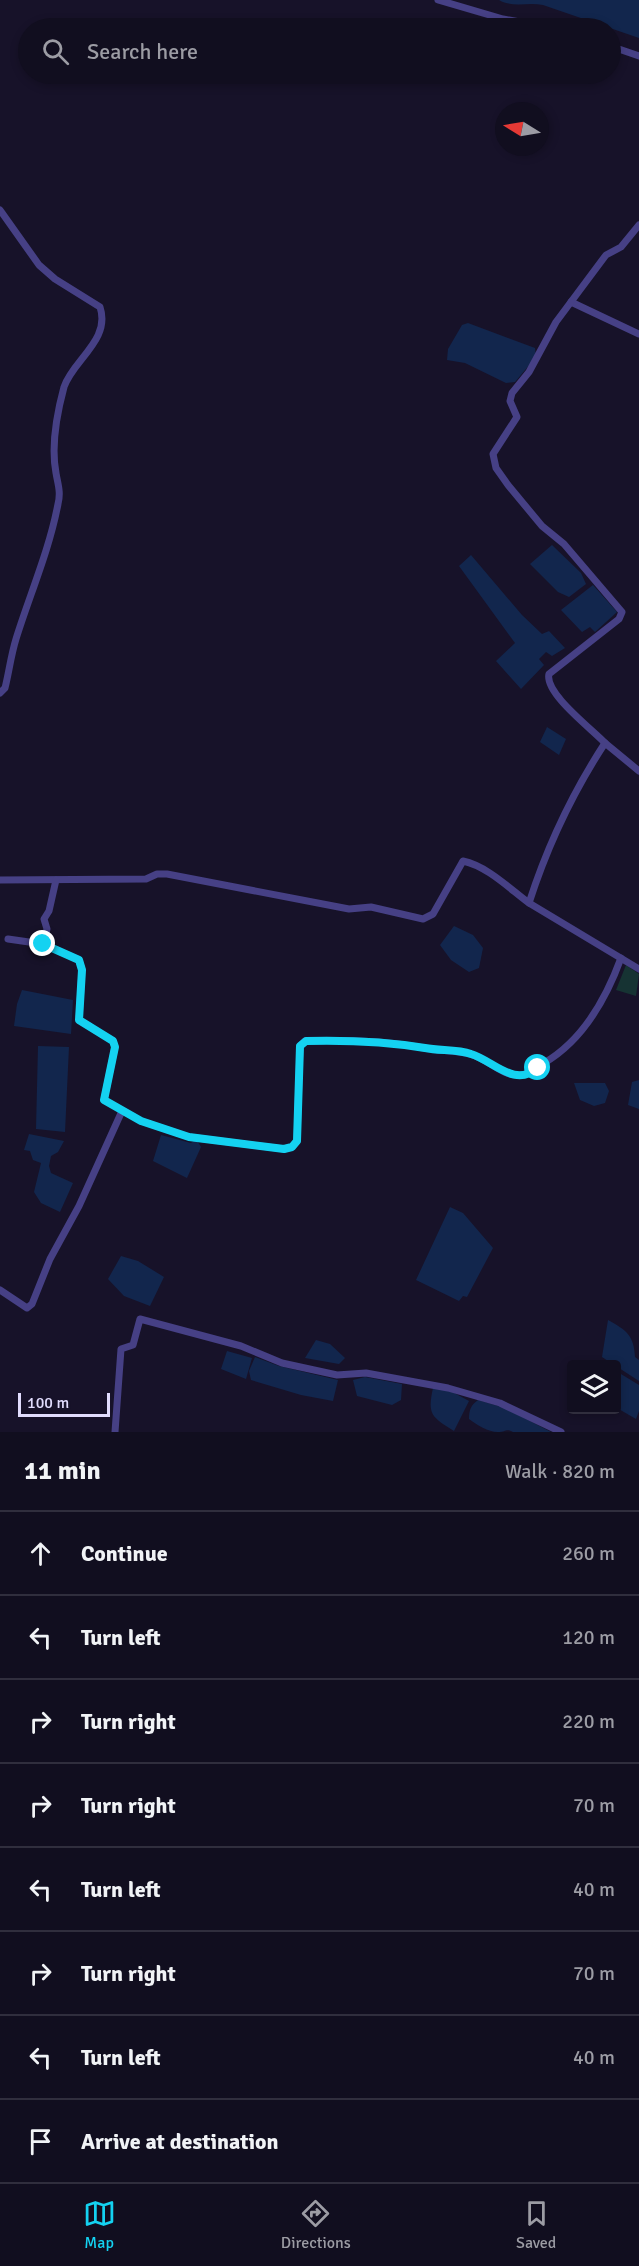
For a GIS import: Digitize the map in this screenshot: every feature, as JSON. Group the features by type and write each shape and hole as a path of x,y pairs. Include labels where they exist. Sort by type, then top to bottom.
{"street":[{"path":"438,0 501,18"},
{"path":"621,50 639,56"},
{"path":"0,693 5,688 15,641 42,564 58,503 60,486 56,474 56,428 64,386 96,339 102,322 100,307 55,279 39,265 2,215"},
{"path":"639,225 621,247 606,255 556,322 529,372 512,393 510,401 517,417 495,450 494,460 500,476 537,520 564,544 622,612 619,619 549,674 548,679 550,686 574,713 639,771"},
{"path":"571,302 639,334"},
{"path":"529,903 566,813 591,763 605,743"},
{"path":"0,879 146,879 157,874 167,874 349,909 371,907 423,919 433,914 463,861 470,863 529,903 639,969"},
{"path":"43,944 47,929 44,919 49,911 56,880"},
{"path":"9,939 43,944 79,960 82,970 79,1020 113,1041 115,1047 104,1100 164,1131 189,1137 284,1149 292,1147 297,1141 302,1043 357,1040 405,1043 424,1048 471,1054 508,1074 521,1075 535,1071 544,1062 554,1058 588,1022 610,989 621,958"},
{"path":"0,1290 27,1308 32,1305 46,1268 79,1206 122,1111"},
{"path":"115,1432 121,1349 133,1345 140,1320 241,1346 282,1363 337,1376 366,1372 448,1388 500,1403 561,1432"}],"green space":[{"path":"626,965 639,974 636,996 616,990"}],"water":[{"path":"499,0 639,0 639,38 621,32 621,18 581,18 543,5"},
{"path":"468,323 535,348 536,357 515,382 506,383 465,363 447,360 448,349 462,325"},
{"path":"552,545 581,573 586,584 569,597 558,592 530,564"},
{"path":"471,555 522,615 542,634 549,631 565,648 552,656 546,652 539,659 544,665 521,689 496,661 515,643 459,566"},
{"path":"593,585 617,612 595,632 590,627 582,632 561,610"},
{"path":"547,727 566,739 559,755 540,742"},
{"path":"454,926 473,935 483,948 479,968 469,972 451,960 440,945"},
{"path":"22,990 73,1000 71,1034 14,1026 17,1004"},
{"path":"38,1046 69,1047 65,1132 36,1129"},
{"path":"639,1080 639,1109 628,1105 632,1082"},
{"path":"574,1083 605,1083 609,1091 605,1103 594,1106 580,1100"},
{"path":"29,1134 64,1141 58,1152 51,1156 49,1166 51,1173 73,1183 60,1212 41,1203 34,1192 41,1163 33,1160 30,1151 24,1150"},
{"path":"161,1135 191,1143 196,1139 201,1147 187,1178 153,1161"},
{"path":"450,1207 463,1213 493,1248 467,1297 463,1296 459,1301 416,1280"},
{"path":"121,1256 138,1261 164,1277 150,1306 124,1296 108,1279"},
{"path":"608,1320 624,1330 631,1338 635,1357 639,1360 639,1381 621,1369 621,1360 607,1360 602,1357"},
{"path":"316,1340 330,1344 345,1358 339,1364 305,1358"},
{"path":"227,1351 252,1358 246,1379 221,1369"},
{"path":"255,1357 279,1366 338,1380 333,1401 301,1395 251,1380 249,1371"},
{"path":"621,1374 639,1385 639,1411 636,1419 621,1410"},
{"path":"365,1377 402,1384 401,1400 392,1405 357,1396 353,1380"},
{"path":"433,1388 447,1389 469,1401 454,1431 436,1418 431,1410"},
{"path":"478,1400 505,1408 551,1432 507,1430 494,1432 479,1426 469,1419 471,1408"}],"route":[{"path":"43,944 73,955 79,960 82,970 79,1020 113,1041 115,1047 104,1100 164,1131 206,1140 249,1143 284,1149 292,1147 297,1141 300,1046 306,1041 357,1040 405,1043 424,1048 471,1054 508,1074 521,1075 538,1068"}]}
